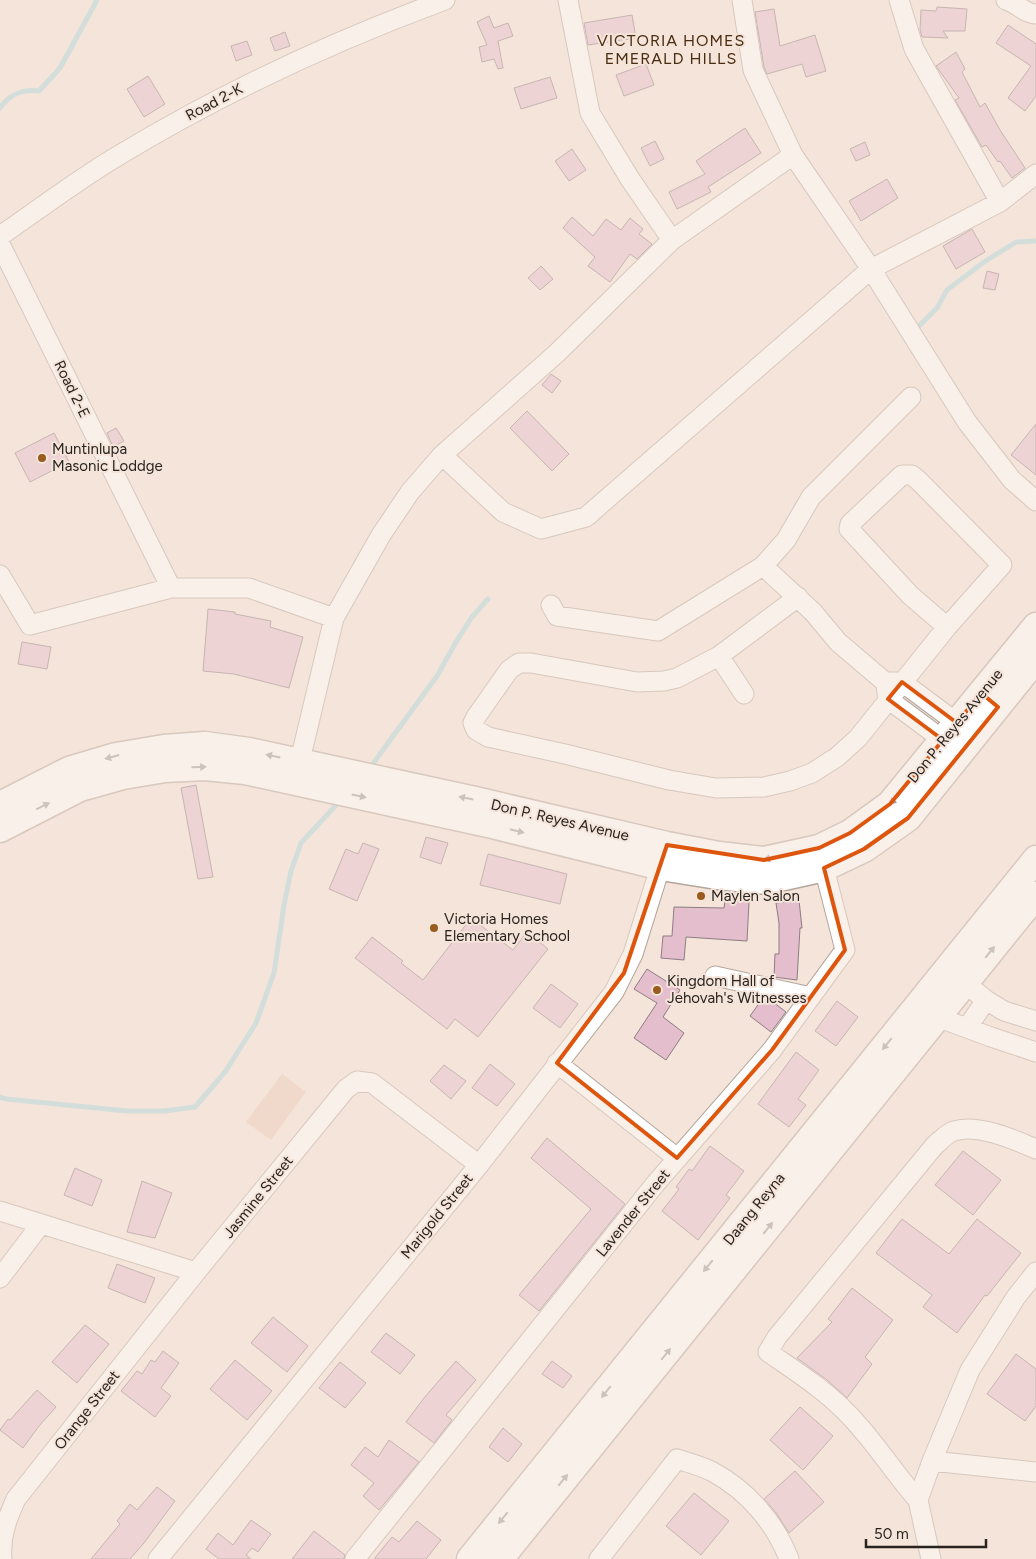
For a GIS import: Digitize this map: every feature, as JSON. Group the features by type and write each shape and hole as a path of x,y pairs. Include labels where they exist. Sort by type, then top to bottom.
{"street":[{"name":"Road 2-K","path":"0,236 115,157 232,91 376,25 445,0"},
{"path":"568,0 590,113 630,179 672,240"},
{"path":"742,0 753,70 793,155 870,269 967,422 1012,480 1036,501"},
{"path":"899,0 914,49 1000,202"},
{"path":"1006,0 1030,14 1036,14"},
{"path":"297,772 334,618 381,536 410,492 442,454 557,353 672,240 793,155"},
{"path":"442,454 503,512 541,529 586,517 870,269 1000,202 1036,174"},
{"name":"Road 2-E","path":"0,244 171,588"},
{"path":"551,605 557,616 658,631 763,566 786,540 811,497 911,397"},
{"path":"798,597 719,656 677,678 664,681 637,682 519,662 509,670 473,723 476,730 488,737 670,780 716,788 764,788 812,773 837,756 858,738 892,688 948,627 1002,565 919,481 912,475 902,475 850,524 849,529 910,595 948,627"},
{"path":"763,566 820,619 838,642 892,688 950,732"},
{"path":"0,575 30,625 171,588 249,588 334,618"},
{"name":"Don P. Reyes Avenue","path":"0,829 80,788 123,776 205,767 245,771 297,772 475,800 664,856 719,855 764,860 821,858 864,849 908,818 990,700 1036,626"},
{"path":"719,656 744,694"},
{"name":"Don P. Reyes Avenue","path":"821,858 850,833 890,804 950,732 1036,659"},
{"name":"Don P. Reyes Avenue","path":"0,805 69,770 116,756 164,748 205,745 249,751 297,772"},
{"name":"Marigold Street","path":"158,1559 479,1164 614,992 633,954 664,856"},
{"name":"Lavender Street","path":"355,1559 677,1158 772,1050 845,950 821,858"},
{"name":"Daang Reyna","path":"470,1559 927,1012 956,976 1036,859"},
{"name":"Daang Reyna","path":"956,976 1036,895"},
{"path":"715,976 811,997"},
{"path":"927,1012 1028,1050 1034,1021 1004,1011 986,1000 956,976"},
{"path":"967,1028 986,1000"},
{"name":"Daang Reyna","path":"500,1559 842,1137 927,1012"},
{"path":"557,1063 677,1158"},
{"name":"Jasmine Street","path":"196,1272 346,1090 357,1081 372,1083 479,1164"},
{"path":"931,1559 918,1500 847,1413 823,1391 768,1352 777,1337 935,1145 953,1131 970,1129 991,1132 1036,1149"},
{"path":"0,1211 196,1272"},
{"path":"0,1278 41,1224"},
{"name":"Orange Street","path":"2,1559 1,1545 5,1523 16,1499 196,1272"},
{"path":"918,1500 970,1370 1016,1297 1036,1272"},
{"path":"609,1555 677,1459 713,1472 740,1490 766,1516 789,1559"},
{"path":"932,1461 1036,1472"}],"highlighted area":[{"path":"902,682 957,723 981,693 998,707 908,818 864,849 824,868 845,950 772,1050 677,1158 557,1063 624,973 667,845 764,860 819,848 850,833 890,804 943,740 888,699"}],"shaded area":[{"path":"282,1074 306,1092 271,1140 246,1122"}],"building":[{"path":"937,7 967,9 965,31 943,31 948,38 922,37 920,30 921,10 936,11"},
{"path":"774,9 780,46 815,35 826,71 806,77 802,64 767,74 764,67 755,12"},
{"path":"632,15 636,38 588,45 584,23"},
{"path":"489,16 494,28 508,23 513,36 498,41 503,68 498,69 494,59 482,62 479,47 487,45 477,22"},
{"path":"1008,25 1036,44 1036,96 1025,111 1008,98 1031,66 996,43"},
{"path":"285,32 290,46 275,51 270,38"},
{"path":"247,41 252,55 236,61 231,46"},
{"path":"956,52 965,69 962,72 980,107 985,103 1025,168 1012,178 986,145 982,147 955,100 959,98 936,66"},
{"path":"646,64 654,85 624,96 616,75"},
{"path":"148,76 165,104 144,117 127,89"},
{"path":"550,77 557,98 521,109 514,88"},
{"path":"745,128 761,153 708,187 711,192 677,209 669,192 705,174 696,161"},
{"path":"655,141 664,159 650,166 641,148"},
{"path":"865,142 870,155 856,161 850,149"},
{"path":"572,149 586,170 569,181 555,161"},
{"path":"887,179 898,198 861,221 849,201"},
{"path":"572,217 593,236 606,219 621,230 630,218 643,229 639,234 652,244 637,259 630,254 610,282 588,266 595,257 563,228"},
{"path":"972,229 985,252 956,269 943,246"},
{"path":"541,266 553,279 540,290 528,278"},
{"path":"987,271 999,274 995,290 983,288"},
{"path":"551,374 561,381 552,393 542,385"},
{"path":"527,411 569,454 552,471 510,428"},
{"path":"1036,424 1036,475 1011,455"},
{"path":"116,428 124,441 113,447 107,433"},
{"name":"Muntinlupa Masonic Loddge","path":"54,433 69,462 30,482 15,453"},
{"path":"208,609 235,612 235,614 271,621 270,627 303,637 289,688 234,674 203,671"},
{"path":"22,642 51,647 47,669 18,664"},
{"path":"196,785 213,877 198,879 181,788"},
{"path":"426,837 448,843 441,864 420,857"},
{"path":"363,843 379,849 357,901 329,889 346,849 358,854"},
{"path":"488,854 567,874 560,904 480,885"},
{"path":"725,900 749,902 747,941 686,937 684,960 661,958 663,936 672,936 674,907 724,908"},
{"path":"799,900 802,928 800,928 797,980 774,977 775,954 779,954 779,923 776,903"},
{"path":"471,918 513,950 527,932 548,949 478,1037 455,1019 447,1029 355,958 372,937 403,961 401,963 423,980"},
{"path":"647,969 680,990 663,1017 684,1033 666,1060 634,1038 657,1003 634,989"},
{"path":"551,984 578,1004 560,1028 533,1008"},
{"path":"763,998 769,999 786,1012 771,1032 750,1016"},
{"path":"837,1001 858,1017 836,1046 815,1031"},
{"path":"796,1052 819,1070 798,1099 806,1105 789,1127 758,1104"},
{"path":"490,1064 515,1084 497,1106 472,1088"},
{"path":"444,1065 466,1081 451,1099 430,1081"},
{"path":"547,1138 625,1204 539,1311 519,1295 591,1209 531,1158"},
{"path":"710,1146 744,1171 726,1195 730,1198 698,1240 662,1211 679,1189 676,1187 689,1169 692,1171"},
{"path":"963,1151 1001,1180 973,1215 935,1185"},
{"path":"75,1168 102,1180 92,1206 64,1195"},
{"path":"142,1181 172,1193 155,1238 127,1232"},
{"path":"902,1219 949,1254 977,1219 1021,1253 987,1296 985,1295 957,1333 923,1307 932,1295 876,1253"},
{"path":"117,1264 155,1278 145,1303 108,1288"},
{"path":"852,1288 893,1320 865,1357 872,1364 847,1398 826,1379 797,1358 832,1322 828,1319"},
{"path":"273,1317 308,1346 287,1372 251,1343"},
{"path":"85,1325 109,1344 77,1383 52,1362"},
{"path":"386,1333 415,1355 400,1374 371,1352"},
{"path":"163,1351 179,1363 161,1388 171,1396 155,1417 121,1391 137,1371 142,1374 151,1360 155,1362"},
{"path":"1016,1354 1036,1369 1036,1406 1025,1421 987,1394"},
{"path":"235,1360 272,1391 247,1420 210,1389"},
{"path":"456,1361 476,1380 446,1415 452,1420 434,1443 406,1422"},
{"path":"552,1361 572,1376 563,1388 542,1374"},
{"path":"340,1362 366,1383 345,1408 319,1388"},
{"path":"37,1390 56,1407 23,1448 0,1430 8,1419 10,1420"},
{"path":"800,1407 833,1436 803,1470 770,1440"},
{"path":"503,1428 522,1444 508,1462 489,1447"},
{"path":"389,1440 419,1462 379,1510 363,1496 374,1483 351,1465 365,1447 378,1457"},
{"path":"795,1471 824,1502 789,1533 777,1514 764,1499"},
{"path":"157,1487 175,1501 130,1559 91,1559 120,1524 117,1521 130,1504 137,1510"},
{"path":"694,1493 729,1521 701,1555 666,1526"},
{"path":"251,1520 271,1534 258,1552 252,1548 246,1555 251,1559 219,1559 206,1549 218,1533 233,1545"},
{"path":"417,1521 441,1540 426,1559 374,1559 392,1537 399,1542"},
{"path":"314,1531 345,1555 344,1559 292,1559"}],"waterway":[{"path":"0,108 12,96 27,91 39,91 60,68 97,0"},
{"path":"918,327 937,308 947,290 984,262 1016,242 1036,241"},
{"path":"372,765 437,676 472,617 488,599"},
{"path":"0,1097 127,1111 164,1111 195,1107 225,1072 256,1023 274,973 291,871 301,843 340,801"}],"place":[{"name":"Muntinlupa Masonic Loddge","path":"42,458"},
{"name":"Maylen Salon","path":"701,896"},
{"name":"Victoria Homes Elementary School","path":"434,928"},
{"name":"Kingdom Hall of Jehovah's Witnesses","path":"657,990"}],"district":[{"name":"VICTORIA HOMES EMERALD HILLS","path":"671,49"}]}
